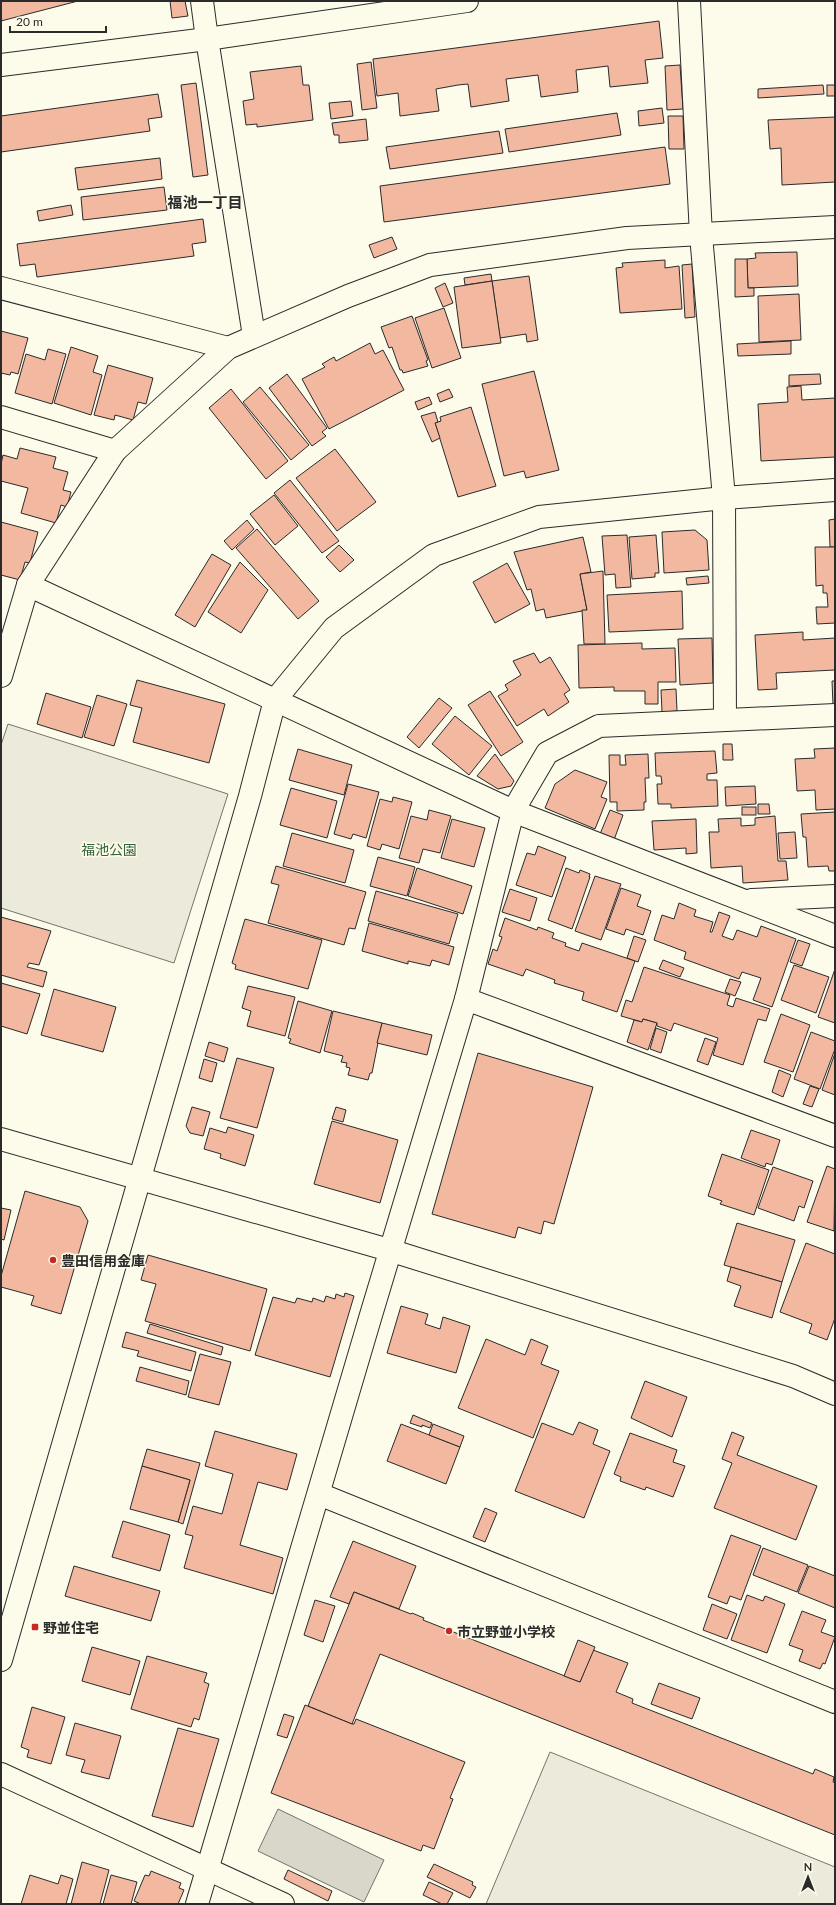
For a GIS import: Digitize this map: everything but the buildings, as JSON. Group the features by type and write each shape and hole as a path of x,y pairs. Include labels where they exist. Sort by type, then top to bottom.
{"street":[{"path":"202,1 254,336"},
{"path":"1,65 207,39 467,1"},
{"path":"689,1 701,235 724,498 725,720"},
{"path":"1,676 9,619 28,585 115,451 228,348 348,296 430,265 627,238 701,235 835,226"},
{"path":"1,288 228,348"},
{"path":"1,417 115,451"},
{"path":"1,1660 250,796 275,700 334,628 434,555 539,517 724,498 835,490"},
{"path":"28,585 513,811 835,936"},
{"path":"197,1904 319,1494 389,1250 466,999 513,811 547,754 599,726 835,715"},
{"path":"743,900 835,896"},
{"path":"466,999 835,1136"},
{"path":"1,1139 139,1180 389,1250 793,1376 835,1394"},
{"path":"319,1494 835,1702"},
{"path":"1,1774 283,1904"}],"green space":[{"name":"福池公園","path":"8,724 228,794 174,963 1,908 1,745"},
{"path":"550,1752 835,1867 835,1904 486,1904"}],"shaded area":[{"path":"278,1809 384,1860 364,1902 258,1851"}],"place":[{"name":"豊田信用金庫","path":"53,1260"},
{"name":"野並住宅","path":"35,1627"},
{"name":"市立野並小学校","path":"449,1631"}],"district":[{"name":"福池一丁目","path":"205,202"}]}
